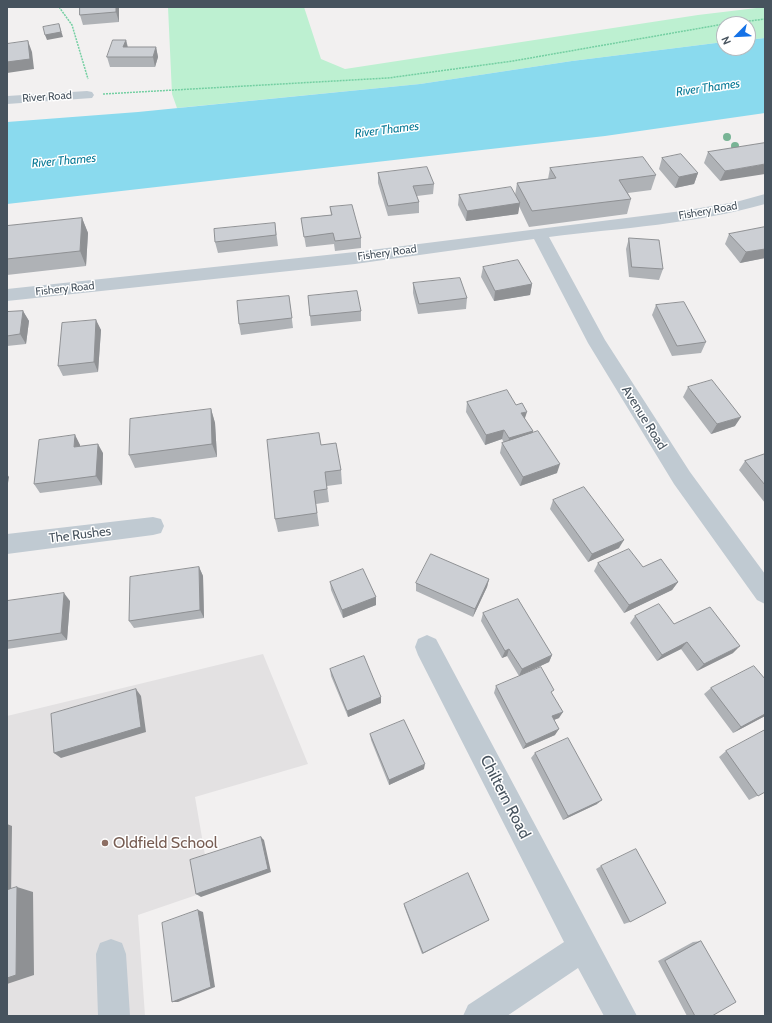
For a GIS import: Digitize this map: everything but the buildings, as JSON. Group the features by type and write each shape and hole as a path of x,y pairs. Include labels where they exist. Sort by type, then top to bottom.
{"street":[{"name":"River Road","path":"7,100 87,95"},
{"name":"Fishery Road","path":"7,296 355,258 539,233 682,216 737,207 765,199"},
{"name":"Avenue Road","path":"539,233 597,343 682,478 765,593"},
{"name":"The Rushes","path":"7,544 153,526"},
{"name":"Chiltern Road","path":"427,647 583,947 621,1016"},
{"path":"478,1016 583,947"},
{"path":"111,954 114,1016"}],"path":[{"path":"59,7 72,25 89,82 87,95 388,78 513,61 716,25"}],"shaded area":[{"name":"Oldfield School","path":"263,654 308,764 195,797 211,890 138,915 145,1016 7,1016 7,716"}],"green space":[{"path":"168,7 304,7 321,59 345,69 698,15 765,7 765,38 756,39 756,16 716,16 716,43 572,61 420,84 177,108 172,94"}],"water":[{"name":"River Thames","path":"765,38 765,113 605,136 7,204 7,122 138,112 420,84 572,61 716,43 716,56 756,56 756,39"}],"place":[{"name":"Oldfield School","path":"105,843"}]}
